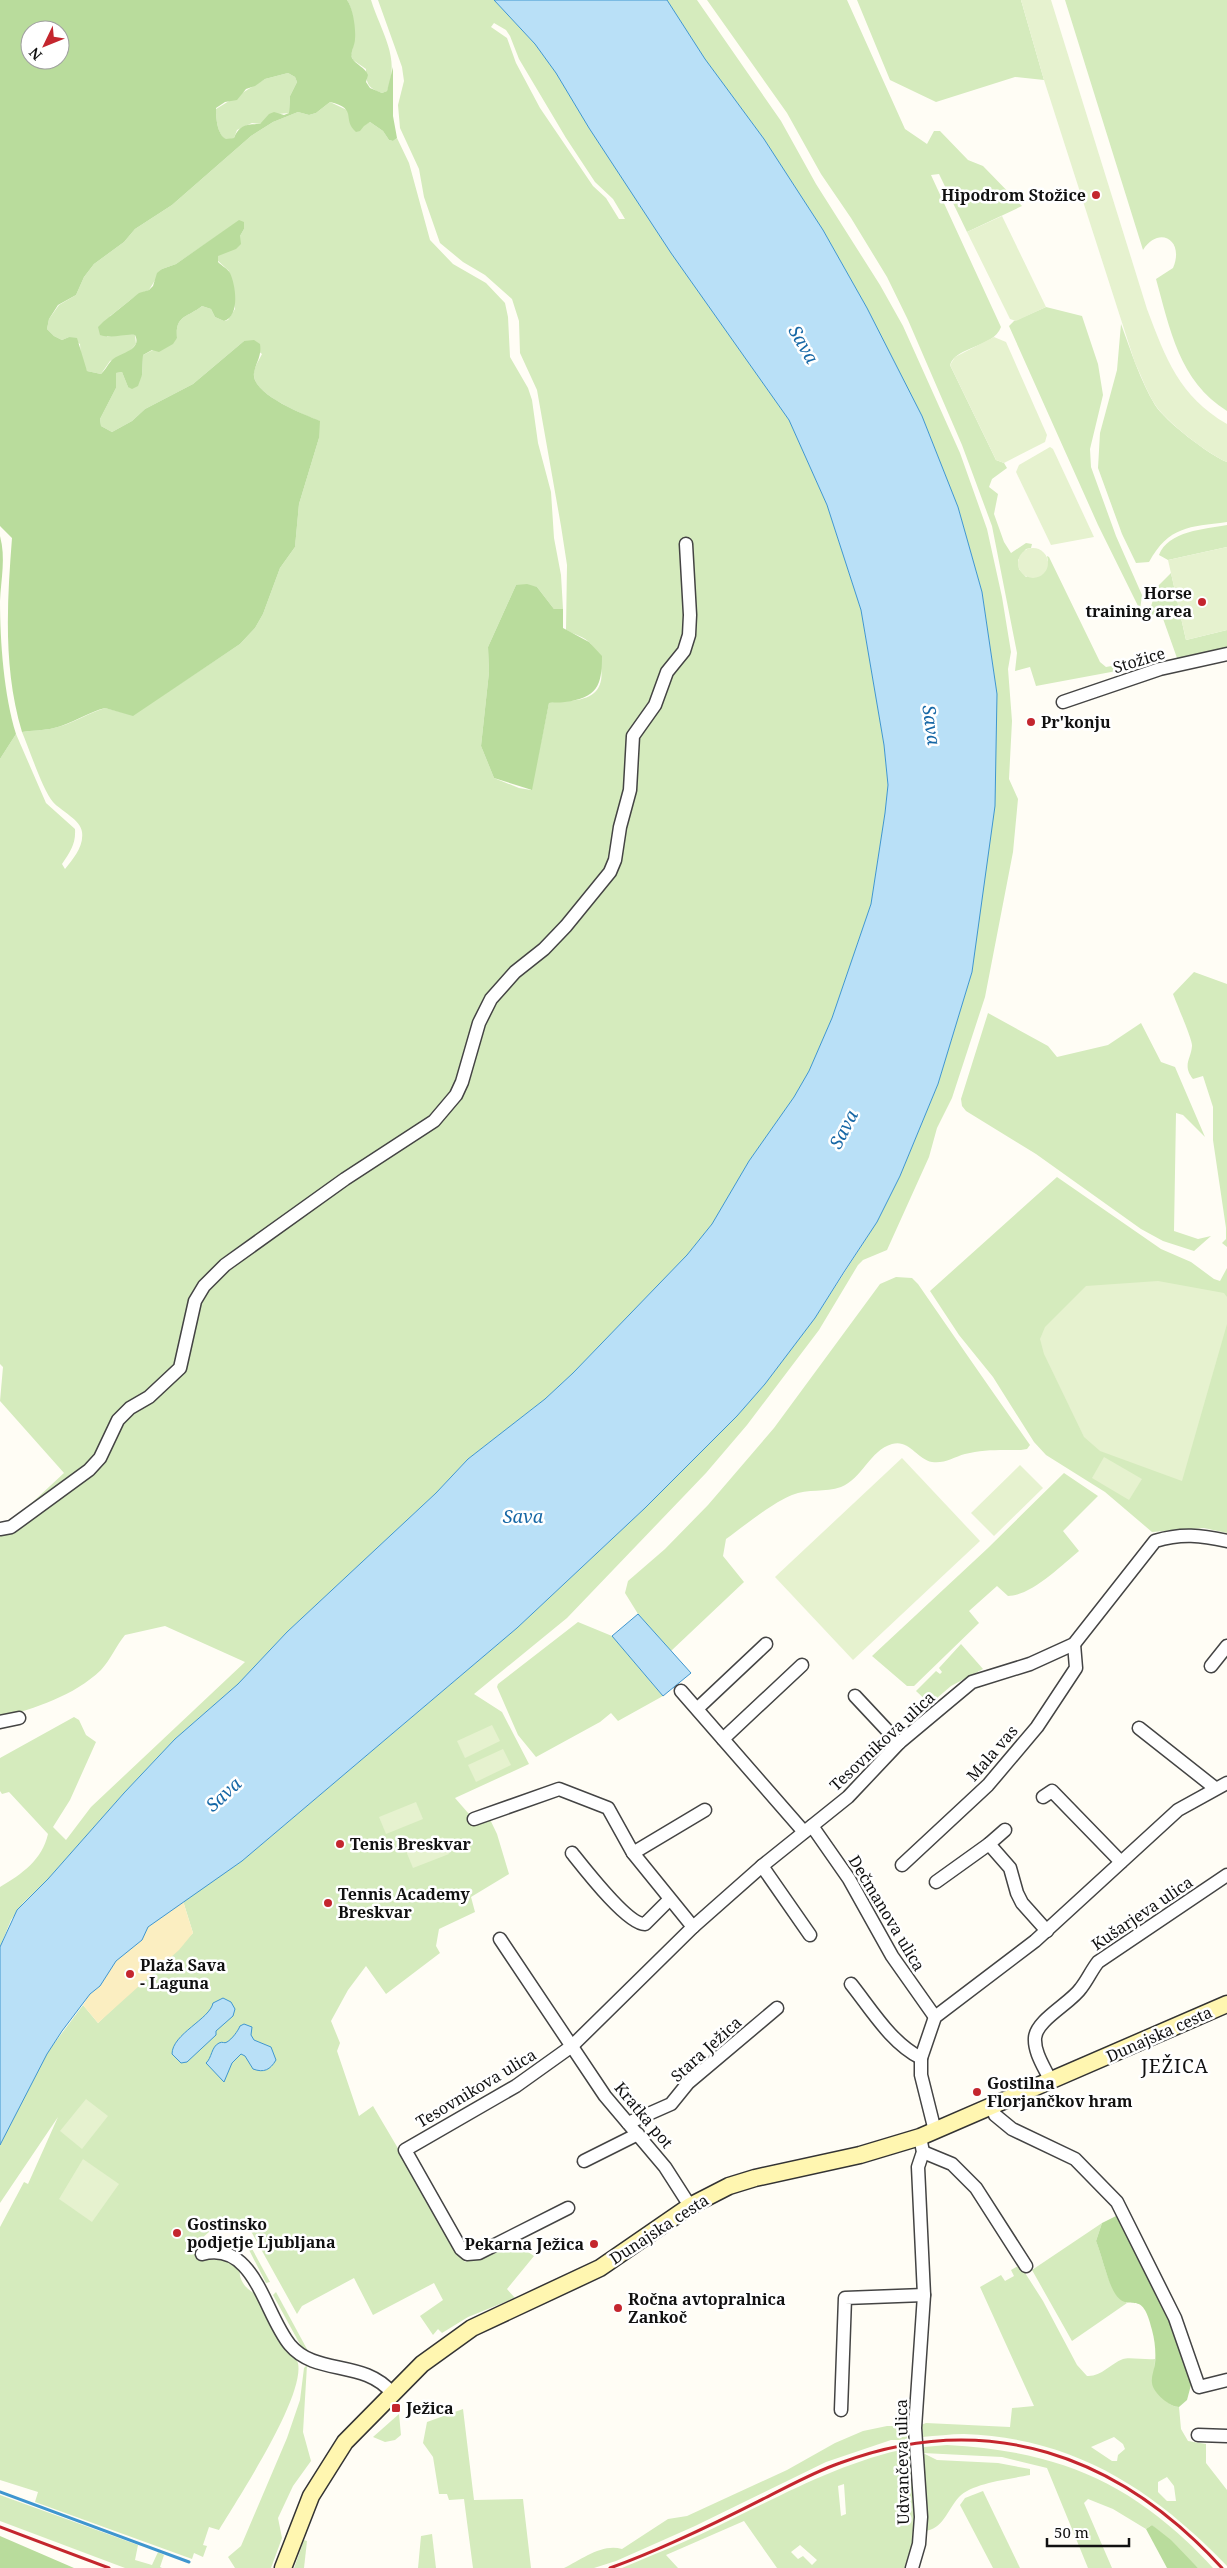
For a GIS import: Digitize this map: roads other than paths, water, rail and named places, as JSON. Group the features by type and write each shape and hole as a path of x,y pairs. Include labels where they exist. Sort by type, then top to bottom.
{"main road":[{"name":"Dunajska cesta","path":"283,2568 301,2519 321,2478 345,2442 428,2359 461,2334 600,2268 690,2206 730,2186 755,2178 926,2140 992,2107 1227,2004"}],"street":[{"path":"0,1528 11,1527 90,1470 100,1458 118,1420 130,1408 149,1397 180,1368 194,1301 204,1286 225,1264 345,1179 434,1121 456,1095 471,1056 482,1014 492,999 515,972 544,949 566,926 600,886 615,860 620,827 630,790 633,736 655,705 667,672 684,651 689,635 690,615 686,544"},
{"name":"Stožice","path":"1063,702 1160,669 1227,654"},
{"name":"Tesovnikova ulica","path":"568,2208 479,2253 467,2254 461,2250 404,2150 516,2086 572,2046 693,1927 762,1866 848,1797 900,1743 972,1682 1030,1664 1074,1644 1155,1541 1169,1536 1197,1534 1227,1541"},
{"path":"698,1708 766,1644"},
{"name":"Mala vas","path":"902,1865 988,1785 1037,1727 1076,1668 1074,1644"},
{"path":"1211,1666 1227,1646"},
{"path":"723,1739 802,1665"},
{"path":"681,1691 698,1708 723,1739 808,1829"},
{"path":"855,1696 900,1743"},
{"path":"0,1722 19,1718"},
{"path":"1026,2266 976,2188 926,2140 920,2058 935,2017 1047,1931 1178,1810 1224,1786 1139,1728"},
{"path":"474,1819 559,1789 608,1808 633,1853 669,1900 693,1927"},
{"path":"1043,1797 1052,1791 1121,1862"},
{"path":"633,1853 705,1810"},
{"name":"Dečmanova ulica","path":"808,1829 849,1879 892,1956 935,2017"},
{"path":"936,1882 989,1844 1005,1830"},
{"path":"989,1844 1010,1868 1016,1893 1022,1903 1047,1931"},
{"path":"572,1853 591,1877 633,1921 645,1924 669,1900"},
{"path":"762,1866 810,1935"},
{"name":"Kušarjeva ulica","path":"1051,2082 1036,2050 1035,2037 1040,2028 1081,1988 1089,1973 1098,1962 1227,1875"},
{"name":"Kratka pot","path":"500,1939 605,2096 665,2167 690,2206"},
{"path":"851,1984 891,2035 910,2053 920,2058"},
{"name":"Stara Ježica","path":"628,2123 672,2104 688,2083 777,2008"},
{"path":"992,2107 995,2115 1012,2128 1075,2158 1117,2202 1175,2318 1198,2387 1227,2380"},
{"path":"584,2161 638,2134"},
{"name":"Udvančeva ulica","path":"912,2568 919,2544 921,2517 915,2428 924,2294 918,2167 926,2140"},
{"path":"202,2254 222,2252 241,2262 284,2336 297,2352 322,2363 372,2376 392,2393"},
{"path":"841,2410 845,2298 924,2294"},
{"path":"1198,2435 1227,2436"}],"water":[{"name":"Sava","path":"494,0 667,0 705,59 764,139 823,230 867,308 922,416 958,507 982,592 997,694 995,806 972,972 938,1084 900,1176 877,1222 815,1318 765,1384 737,1416 645,1508 517,1628 242,1861 148,1927 142,1940 116,1961 100,1986 90,1994 62,2031 47,2054 0,2145 0,1947 17,1910 48,1879 175,1739 238,1684 287,1632 436,1493 468,1459 545,1399 573,1373 687,1255 712,1224 749,1161 794,1097 809,1071 832,1018 871,904 888,785 884,745 861,610 827,505 789,420 671,253 589,128 556,73 535,44"},
{"path":"638,1614 691,1673 663,1696 612,1636"},
{"path":"223,1998 231,2002 235,2009 233,2016 187,2062 181,2063 172,2054 178,2040 205,2015 213,2003"},
{"path":"244,2024 252,2027 251,2035 254,2040 271,2047 276,2060 266,2070 260,2071 253,2069 245,2056 241,2054 232,2063 224,2082 206,2063 216,2045 220,2042 226,2043 229,2041 240,2026"}],"waterway":[{"path":"0,2492 189,2562"}],"railway":[{"path":"610,2568 688,2536 802,2479 840,2463 894,2447 947,2440 998,2442 1048,2452 1095,2471 1140,2496 1182,2529 1222,2568"},
{"path":"0,2527 109,2568"}],"place":[{"name":"Hipodrom Stožice","path":"1096,195"},
{"name":"Horse training area","path":"1202,602"},
{"name":"Pr'konju","path":"1031,722"},
{"name":"Tenis Breskvar","path":"340,1844"},
{"name":"Tennis Academy Breskvar","path":"328,1903"},
{"name":"Plaža Sava - Laguna","path":"130,1974"},
{"name":"Gostilna Florjančkov hram","path":"977,2092"},
{"name":"Gostinsko podjetje Ljubljana","path":"177,2233"},
{"name":"Pekarna Ježica","path":"594,2244"},
{"name":"Ročna avtopralnica Zankoč","path":"618,2308"},
{"name":"Ježica","path":"396,2408"}],"district":[{"name":"JEŽICA","path":"1175,2066"}]}
